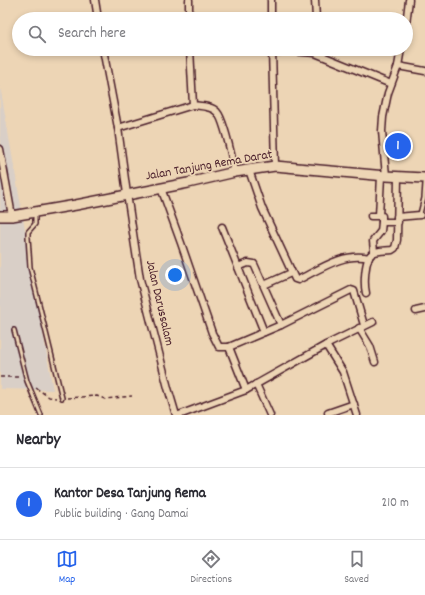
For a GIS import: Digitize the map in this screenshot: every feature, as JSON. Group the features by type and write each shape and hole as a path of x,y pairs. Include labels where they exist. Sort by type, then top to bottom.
{"street":[{"path":"95,0 97,12"},
{"path":"189,0 189,12"},
{"path":"271,0 271,12"},
{"path":"315,0 316,12"},
{"path":"408,12 410,0"},
{"name":"Jalan Darussalam","path":"104,56 118,128 140,279 168,388 178,415"},
{"path":"190,56 193,105"},
{"path":"272,56 275,166"},
{"path":"327,56 391,84"},
{"path":"374,252 373,240 381,231 384,176 382,131 383,117 400,56"},
{"path":"398,66 425,71"},
{"path":"118,128 193,105 208,107 218,112 222,121 235,172"},
{"path":"0,149 12,216"},
{"name":"Jalan Tanjung Rema Darat","path":"0,216 12,216 161,188 235,172 275,166 384,176 425,178"},
{"path":"249,170 262,208 295,279 298,280 344,258 361,256 369,258"},
{"path":"366,293 366,267 369,258 374,252 392,250 395,248 398,219 398,176"},
{"path":"161,188 212,333 219,347 229,347 281,325 346,292 353,290 362,326 370,346 374,362"},
{"path":"371,216 381,219 398,219 420,215"},
{"path":"222,227 264,332"},
{"path":"238,267 248,263 254,264 281,325"},
{"path":"264,285 291,273"},
{"path":"416,311 425,309"},
{"path":"178,415 246,390 326,345 362,326 373,322"},
{"path":"326,345 343,372 357,415"},
{"path":"229,347 246,390"},
{"path":"256,384 270,415"},
{"path":"326,414 354,404"}],"lane":[{"path":"420,215 424,198 425,183"},
{"path":"34,212 36,221 28,232 30,267 62,398"},
{"path":"14,330 27,381 41,415"}],"path":[{"path":"62,398 97,396 105,399 132,396"}],"shaded area":[{"path":"0,86 53,390 0,389"}],"building":[{"path":"403,140 403,150 395,151 395,148 393,148 393,143 395,143 395,141"}],"place":[{"name":"Kantor Desa Tanjung Rema","path":"398,146"}]}
